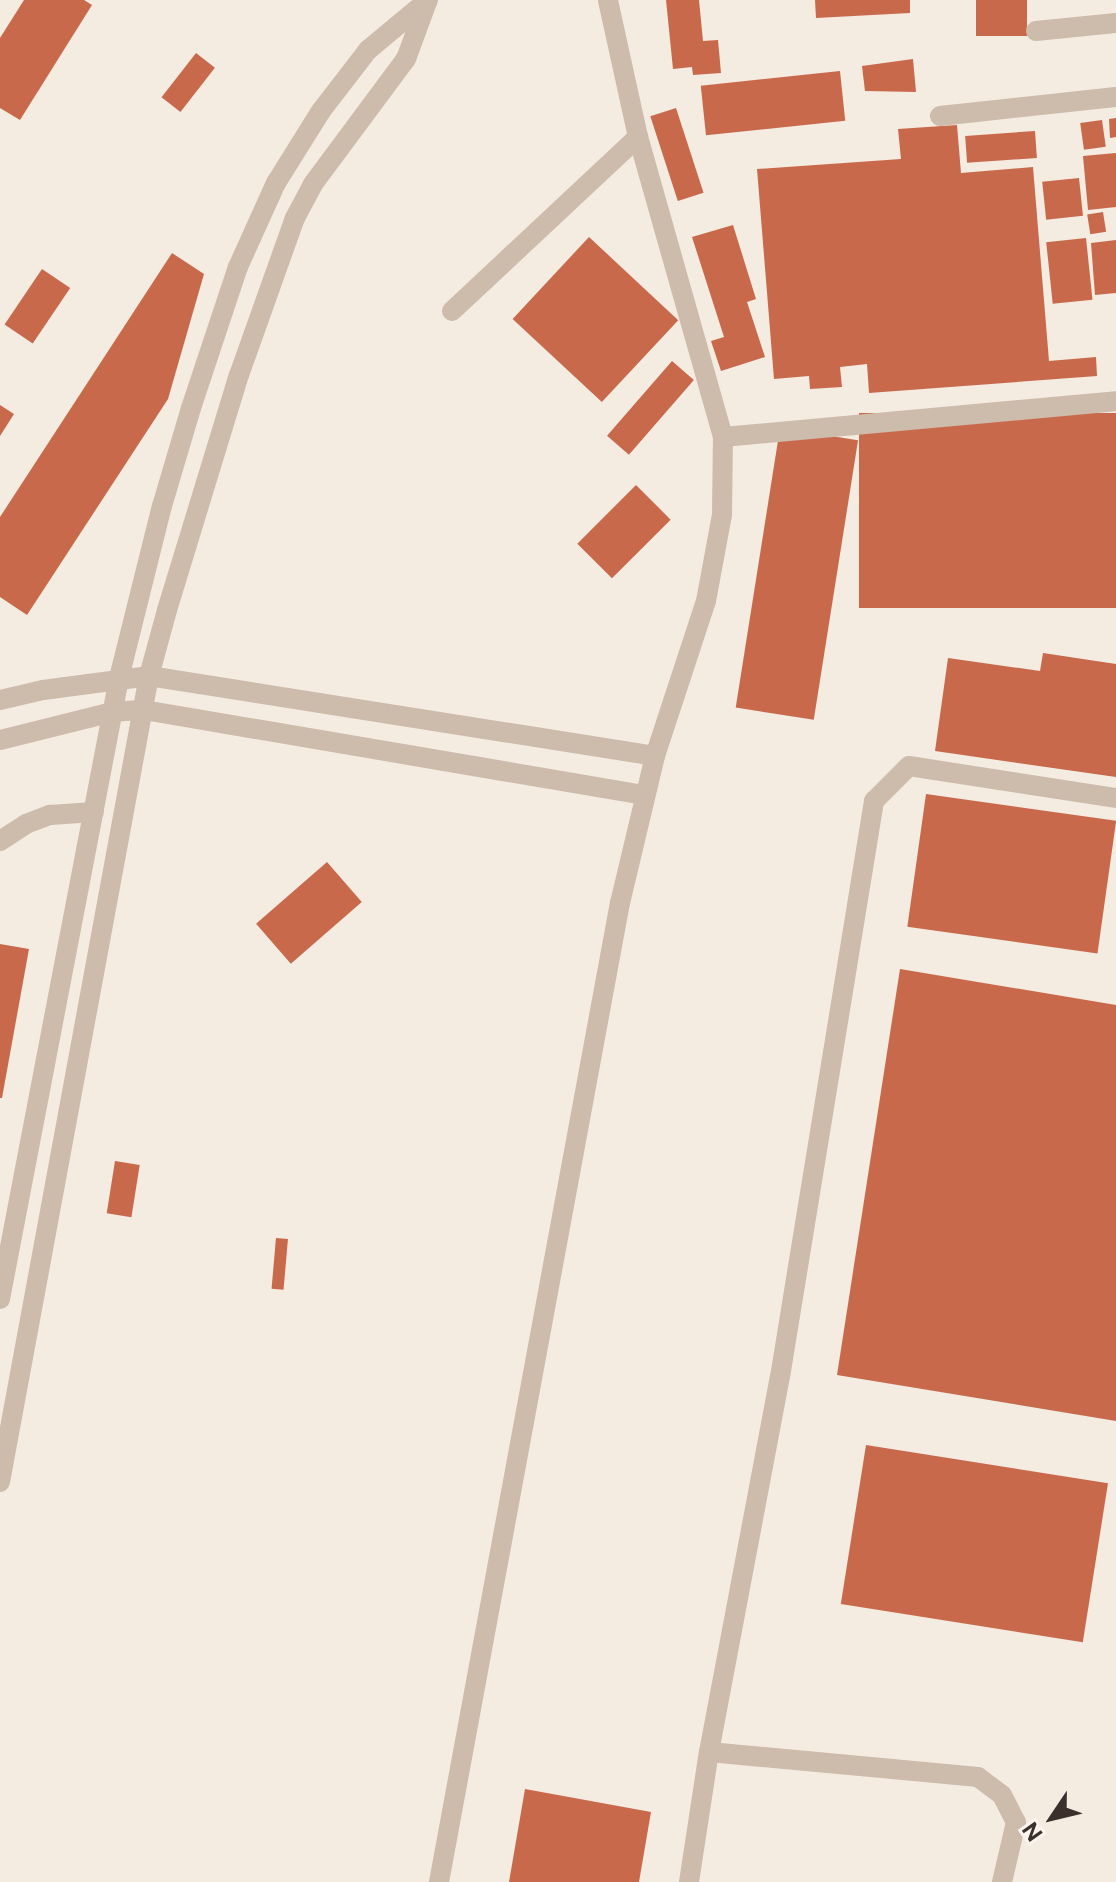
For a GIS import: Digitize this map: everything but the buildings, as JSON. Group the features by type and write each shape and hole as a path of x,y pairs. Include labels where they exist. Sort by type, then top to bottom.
{"street":[{"path":"439,1882 607,970 644,795 706,601 722,515 723,437 638,137 608,0"},
{"path":"0,1482 149,676 201,492 289,232 313,184 406,59 427,1"},
{"path":"0,1299 9,1202 94,812 119,678 162,506 191,408 255,224 299,144 358,63 386,32 427,1"},
{"path":"1036,31 1116,23"},
{"path":"940,116 1116,97"},
{"path":"452,311 638,137"},
{"path":"723,437 1116,401"},
{"path":"0,700 119,678 149,676 655,756"},
{"path":"0,740 112,712 144,710 644,795"},
{"path":"689,1882 709,1752 780,1377 874,801 909,766 1116,798"},
{"path":"0,841 26,824 50,815 94,812"},
{"path":"709,1752 978,1777 1002,1795 1016,1822 1002,1882"}]}
